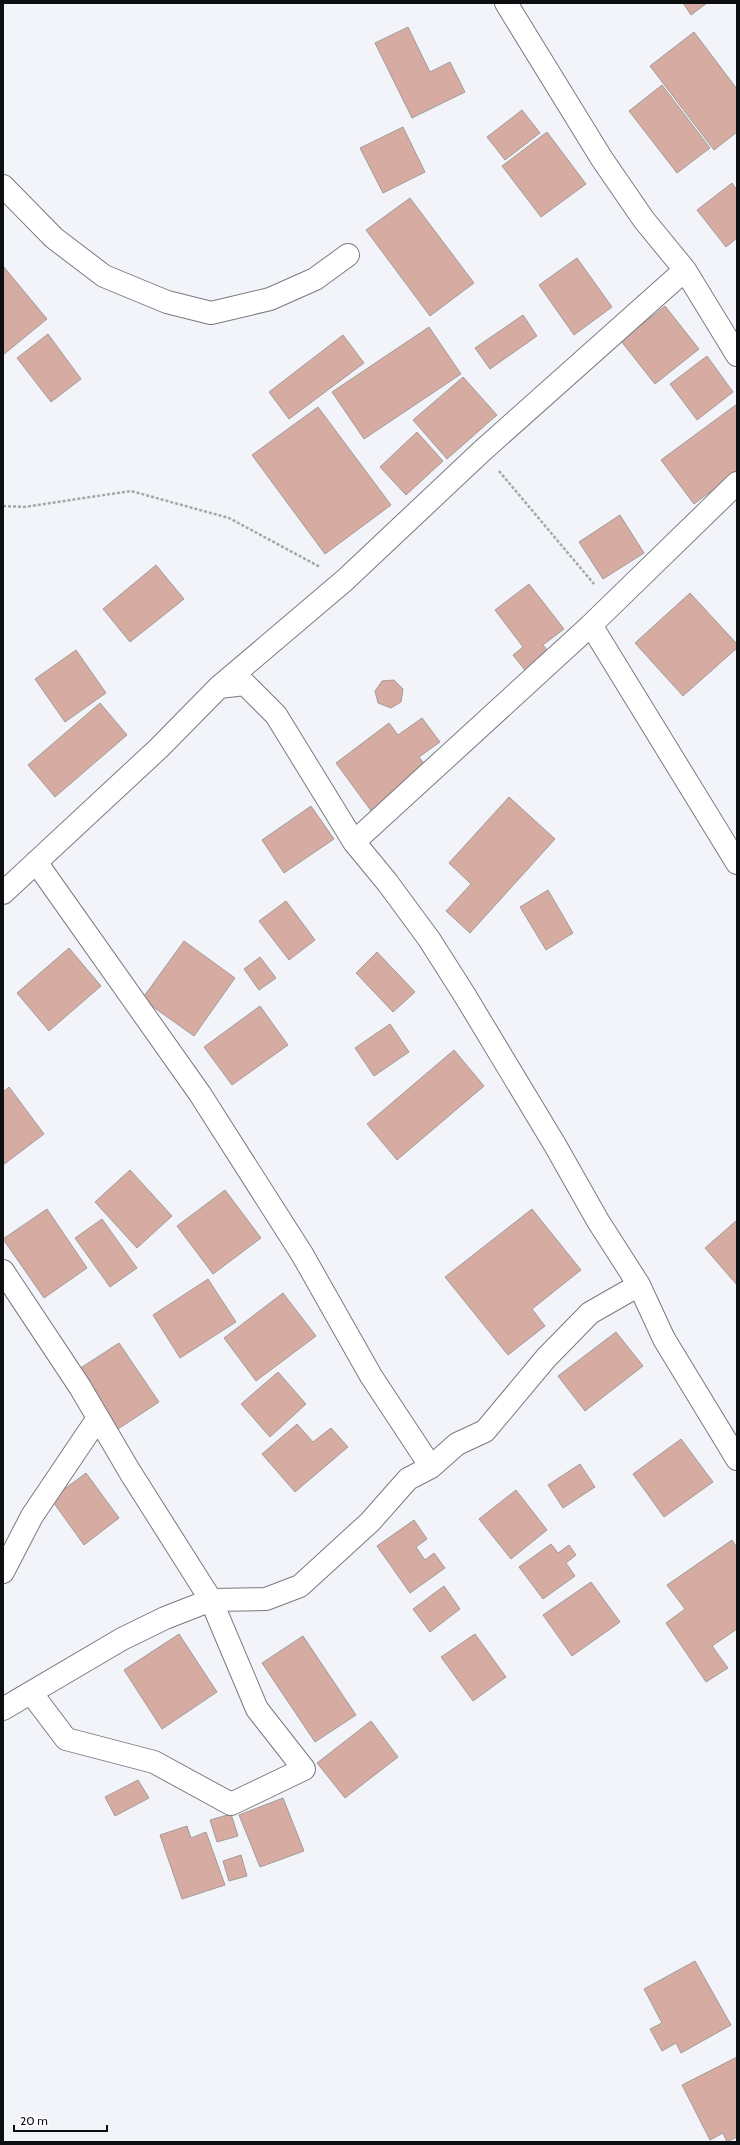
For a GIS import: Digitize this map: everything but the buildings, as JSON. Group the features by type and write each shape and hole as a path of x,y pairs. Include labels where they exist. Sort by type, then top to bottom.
{"street":[{"path":"506,3 602,159 644,220 685,270 737,356"},
{"path":"3,186 54,238 104,276 167,302 211,313 270,299 315,279 348,255"},
{"path":"3,892 159,748 219,687 345,580 482,451 685,270"},
{"path":"354,842 591,625 737,483"},
{"path":"591,625 737,863"},
{"path":"219,687 245,684 276,715 354,842 387,882 429,939 555,1145 598,1222 639,1285 664,1339 737,1459"},
{"path":"36,862 200,1094 302,1254 371,1376 431,1467"},
{"path":"3,1271 98,1418 130,1472 211,1600 257,1709 304,1769 231,1804 154,1762 66,1739 32,1694"},
{"path":"3,1709 32,1694 122,1639 165,1618 211,1600 266,1599 300,1586 370,1522 408,1479 431,1467 457,1444 485,1431 546,1358 590,1313 639,1285"},
{"path":"3,1572 32,1516 98,1418"}],"path":[{"path":"482,451 611,605"},
{"path":"3,506 24,507 131,491 229,518 345,580"}]}
